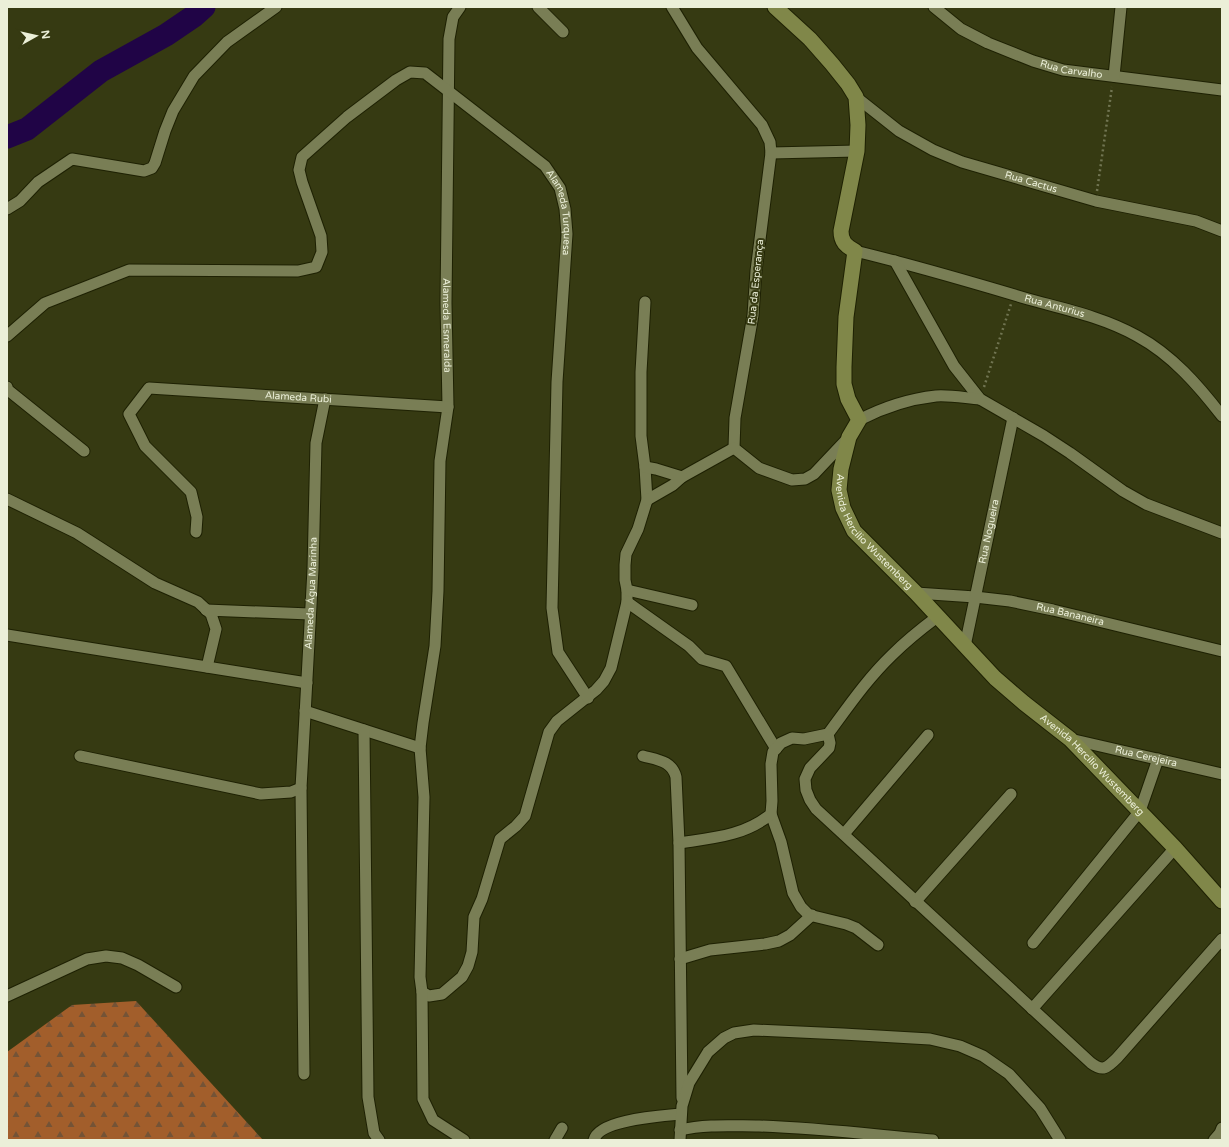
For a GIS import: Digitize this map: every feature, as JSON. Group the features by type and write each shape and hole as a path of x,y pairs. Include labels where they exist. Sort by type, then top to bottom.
{"street":[{"path":"7,209 20,201 38,182 72,159 144,171 152,168 155,164 173,111 194,76 227,42 276,7"},
{"name":"Alameda Esmeralda","path":"460,7 453,17 450,39 446,303 448,407 440,461 438,591 435,646 420,748 424,797 420,977 422,992 423,1099 433,1120 464,1140"},
{"path":"538,7 563,32"},
{"name":"Rua da Esperança","path":"672,7 697,48 762,125 770,142 771,154 756,271 753,315 736,418 734,448"},
{"path":"775,7 810,39 848,84 856,97 858,125 857,151 841,237 843,242 855,251 846,318 844,384 848,399 859,420 878,410 900,402 938,396 980,398"},
{"name":"Rua Carvalho","path":"934,7 960,29 988,43 1033,62 1063,70 1222,90"},
{"path":"1114,76 1121,7"},
{"name":"Alameda Turquesa","path":"7,336 45,303 129,270 298,271 316,267 322,252 320,236 299,170 302,157 347,117 396,80 410,72 425,73 538,159 551,173 560,188 565,208 566,234 557,382 552,608 558,652 588,698"},
{"name":"Rua Cactus","path":"856,97 899,131 933,150 962,162 1096,201 1196,221 1222,231"},
{"path":"771,154 857,151"},
{"name":"Rua Anturius","path":"855,251 895,260 1099,319 1137,336 1174,361 1206,395 1222,416"},
{"path":"895,260 954,366 980,398 1070,453 1123,491 1146,504 1222,533"},
{"path":"422,992 429,996 442,994 462,977 468,966 472,952 474,917 482,899 500,839 516,826 524,816 549,732 557,721 588,698 604,681 611,668 627,602 625,580 626,554 638,529 647,500 642,436 641,372 645,302"},
{"path":"7,387 8,390 84,451"},
{"name":"Alameda Rubi","path":"196,532 197,517 191,492 145,446 129,414 148,388 448,407"},
{"name":"Alameda Água Marinha","path":"304,1074 302,788 316,443 325,399"},
{"name":"Rua Nogueira","path":"965,646 1013,418"},
{"name":"Avenida Hercílio Wustemberg","path":"859,420 849,437 841,469 839,490 843,508 854,531 916,593 995,678 1024,703 1070,738 1176,848 1222,901"},
{"path":"647,500 673,485 682,477 734,448 759,468 792,480 805,479 814,474 849,437"},
{"path":"645,467 656,468 682,477"},
{"path":"7,498 77,533 155,583 198,602 211,614 216,630 207,668"},
{"path":"627,590 692,605"},
{"name":"Rua Bananeira","path":"916,593 1010,601 1054,610 1222,651"},
{"path":"627,602 689,646 702,658 726,666 776,749"},
{"path":"206,610 310,614"},
{"path":"878,945 856,928 809,915 793,893 781,842 771,814 771,764 773,752 781,743 792,738 804,739 828,734 870,679 892,655 911,637 937,617"},
{"path":"7,635 307,683"},
{"path":"305,711 420,748"},
{"path":"364,730 368,1097 374,1133 379,1140"},
{"path":"828,734 830,743 829,748 810,768 805,779 806,790 816,809 915,902 1098,1068 1110,1065 1117,1058 1222,939"},
{"path":"844,834 928,735"},
{"name":"Rua Cerejeira","path":"1070,738 1222,774"},
{"path":"80,756 261,794 291,792 302,788"},
{"path":"643,756 668,763 674,770 676,777 679,843 680,1135 696,1127 711,1125 826,1130 933,1140"},
{"path":"1033,943 1140,811 1158,759"},
{"path":"915,902 1011,794"},
{"path":"679,843 727,836 743,831 762,821 771,814"},
{"path":"1032,1009 1176,848"},
{"path":"680,959 710,950 779,941 790,935 812,915"},
{"path":"7,996 87,959 106,956 127,960 176,987"},
{"path":"681,1110 689,1083 708,1052 724,1038 734,1033 754,1030 930,1039 960,1046 983,1056 1009,1074 1040,1108 1060,1140"},
{"path":"594,1140 595,1136 603,1129 623,1122 681,1110"},
{"path":"556,1140 562,1128"},
{"path":"1214,1140 1222,1128"}],"path":[{"path":"1096,201 1114,76"},
{"path":"980,398 1015,295"}],"green space":[{"path":"136,1001 263,1140 7,1140 7,1052 72,1005"}],"waterway":[{"path":"7,137 27,129 101,71 166,35 194,16 204,7"}]}
